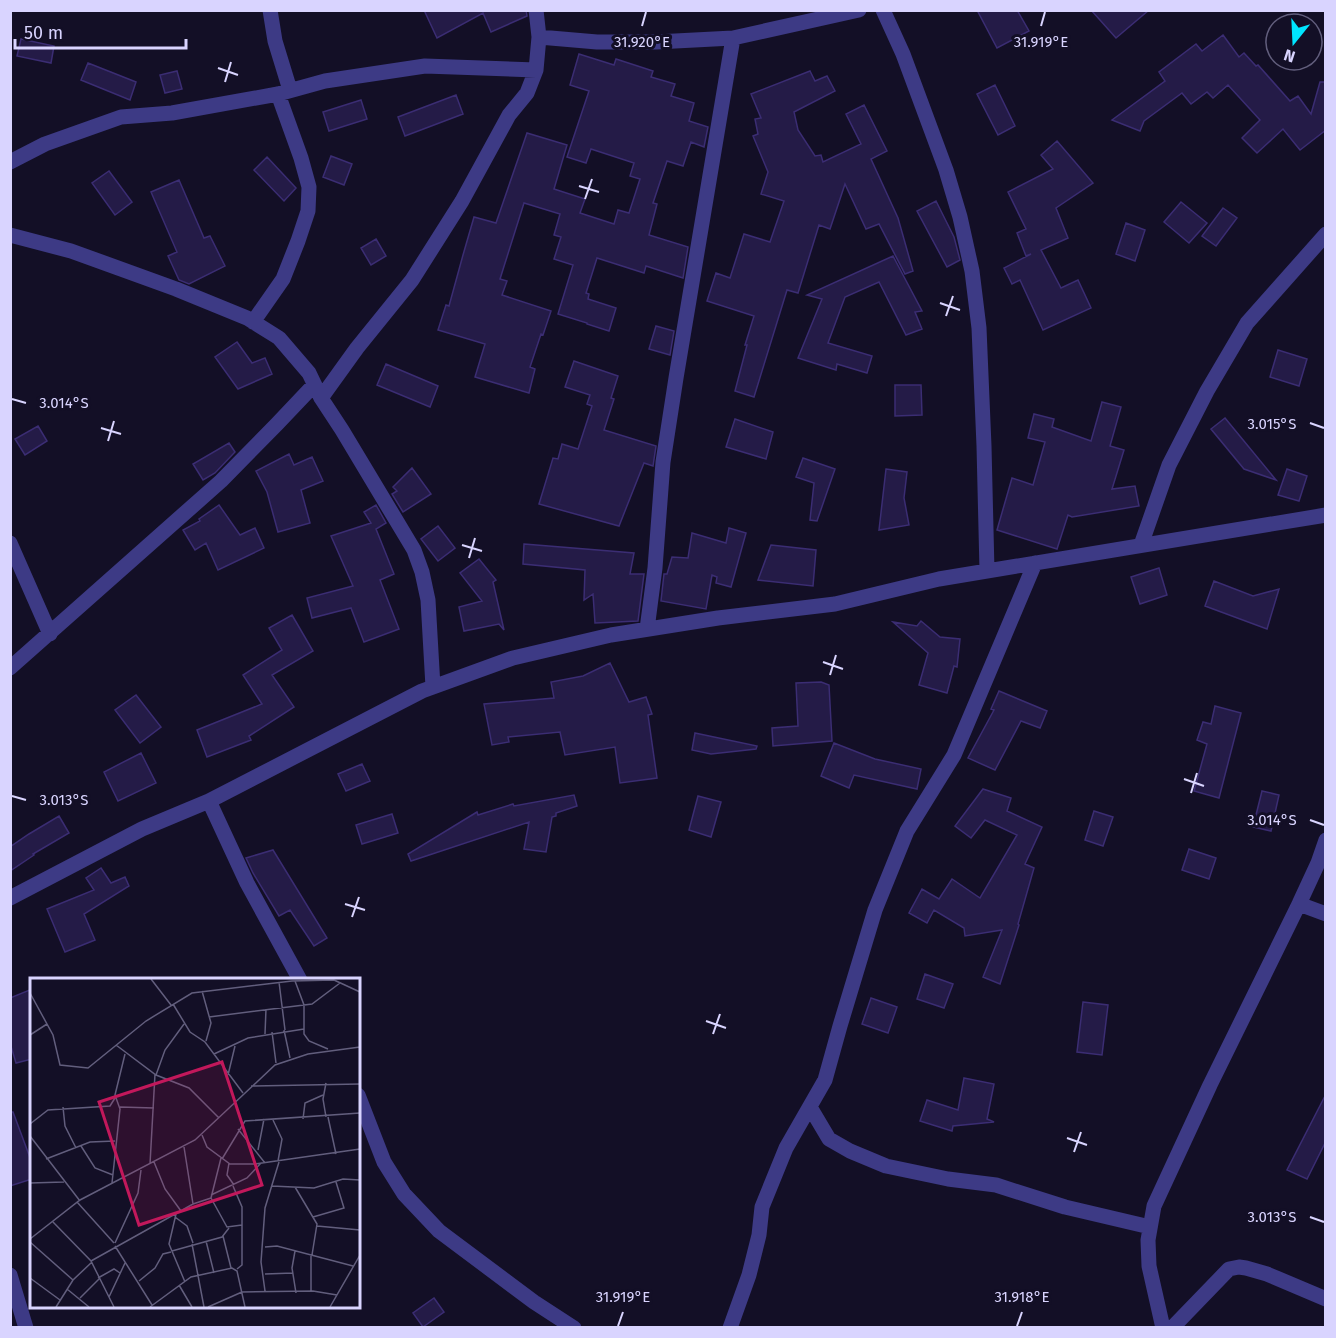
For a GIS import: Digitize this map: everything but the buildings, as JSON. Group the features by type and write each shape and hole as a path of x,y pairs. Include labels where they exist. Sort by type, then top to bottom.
{"street":[{"path":"254,322 283,279 308,211 309,187 284,92 270,10"},
{"path":"10,668 318,392 412,280 462,201 509,115 527,93 536,70 539,38 536,10"},
{"path":"539,38 597,42 733,38 859,10"},
{"path":"883,10 903,54 946,170 960,217 972,271 979,340 987,571"},
{"path":"647,629 655,568 663,462 733,38"},
{"path":"10,162 45,144 121,117 172,113 284,92 325,81 425,66 536,70"},
{"path":"1142,545 1169,465 1207,391 1247,323 1326,234"},
{"path":"10,235 71,251 176,290 247,318 279,338 309,374 414,550 428,600 433,687"},
{"path":"10,898 142,829 209,801 422,691 513,658 611,635 718,618 836,604 939,579 1326,515"},
{"path":"10,543 50,634"},
{"path":"730,1328 759,1235 762,1207 786,1148 825,1080 875,910 907,831 954,755 1035,563"},
{"path":"209,801 248,883 299,978"},
{"path":"1162,1328 1149,1266 1148,1240 1154,1206 1299,904 1326,840"},
{"path":"1299,904 1326,915"},
{"path":"360,1100 384,1162 404,1194 439,1231 534,1302 574,1328"},
{"path":"810,1107 829,1139 850,1151 886,1166 948,1179 996,1185 1065,1207 1150,1227"},
{"path":"1172,1328 1229,1269 1239,1267 1267,1274 1326,1299"},
{"path":"10,1275 26,1328"}]}
